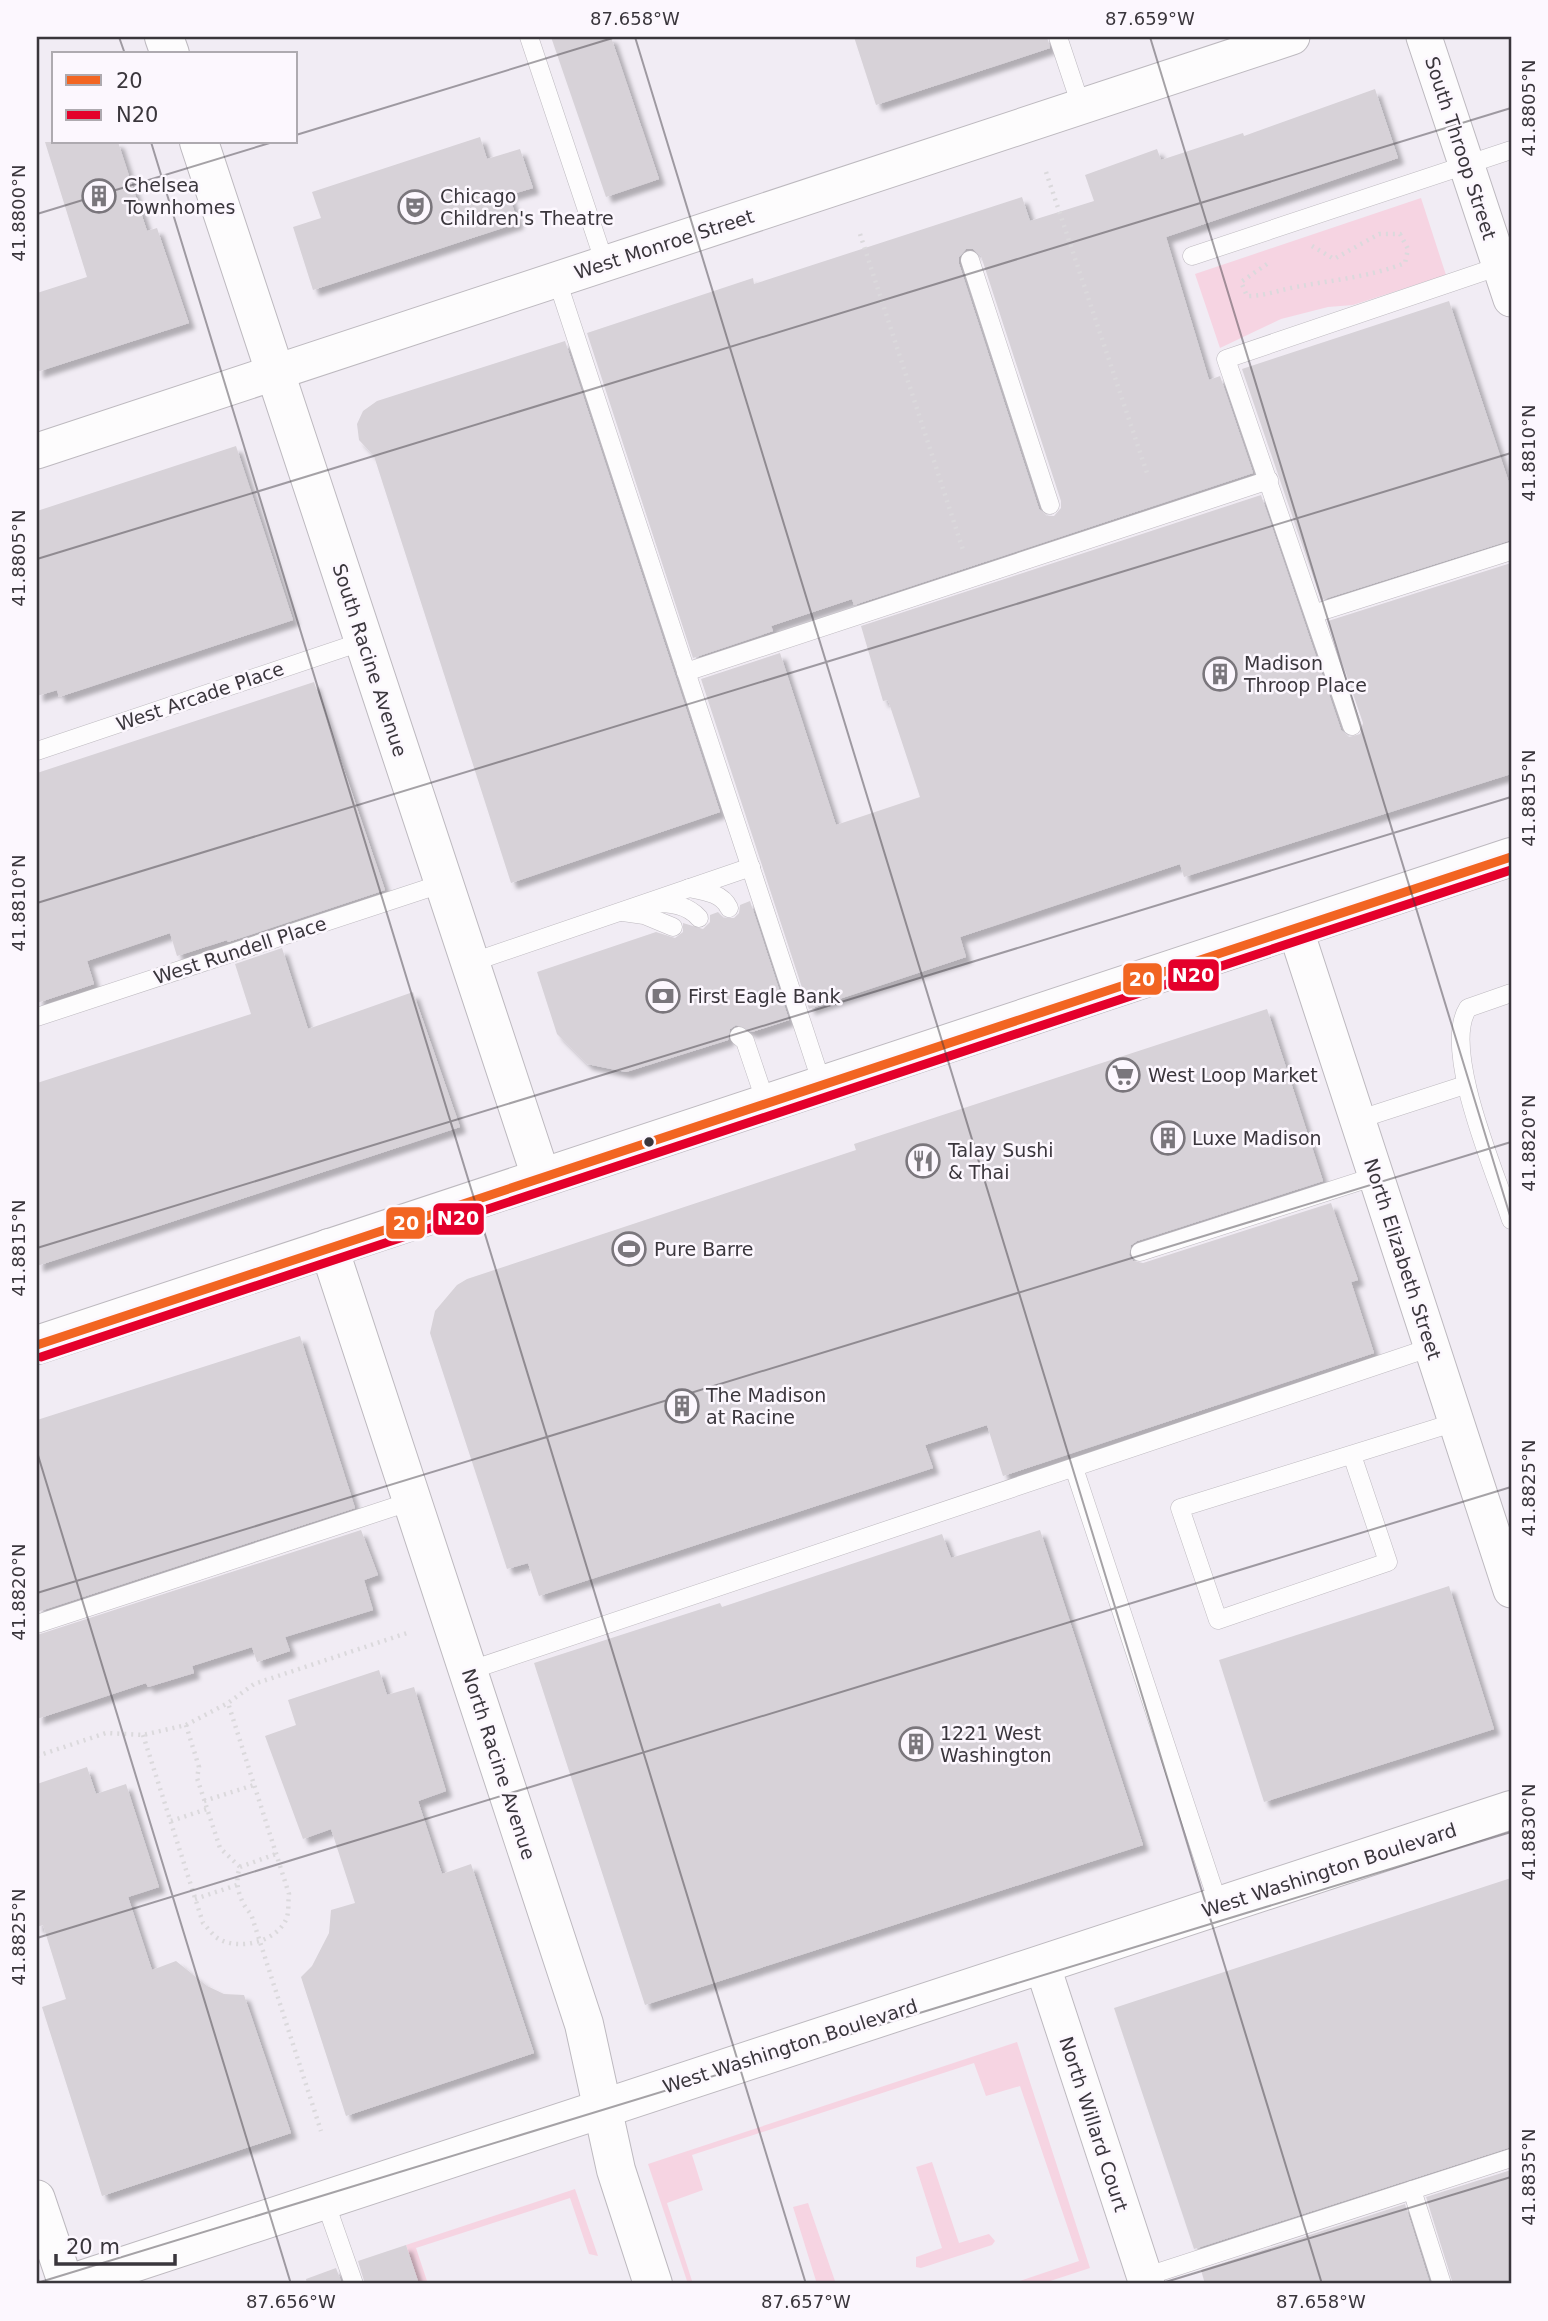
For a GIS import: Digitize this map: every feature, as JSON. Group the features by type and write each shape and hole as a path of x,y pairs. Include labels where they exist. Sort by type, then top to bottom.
{"street":[{"name":"West Monroe Street","path":"37,451 1292,37"},
{"name":"South Throop Street","path":"1424,37 1511,299"},
{"name":"South Racine Avenue","path":"200,144 541,1177"},
{"path":"37,1345 1511,857"},
{"name":"North Elizabeth Street","path":"1295,929 1508,1571"},
{"name":"North Racine Avenue","path":"329,1248 584,2024 616,2170 653,2284"},
{"name":"West Washington Boulevard","path":"68,2284 1511,1810"},
{"name":"North Willard Court","path":"1042,1964 1145,2281"},
{"path":"37,2198 68,2284"}],"lane":[{"path":"529,37 605,264"},
{"path":"1058,37 1081,106"},
{"path":"1192,256 1511,150"},
{"path":"970,260 1050,505"},
{"path":"1352,726 1226,359 1500,266"},
{"path":"557,280 822,1084"},
{"path":"686,672 972,578 1062,540 1269,480"},
{"path":"1315,612 1511,551"},
{"name":"West Arcade Place","path":"37,751 364,641"},
{"path":"471,963 751,867"},
{"name":"West Rundell Place","path":"37,1017 444,883"},
{"path":"689,888 709,892 726,901 729,908"},
{"path":"644,903 671,903 693,911 699,918"},
{"path":"620,911 644,915 673,927"},
{"path":"1511,993 1468,1008 1460,1023 1465,1085 1511,1220"},
{"path":"744,1036 766,1102"},
{"path":"1357,1120 1465,1085"},
{"path":"1140,1252 1376,1176"},
{"path":"468,1671 1432,1346"},
{"path":"1352,1455 1388,1562 1217,1620 1180,1508 1457,1422"},
{"path":"1074,1468 1219,1906"},
{"path":"37,1624 412,1501"},
{"path":"1145,2281 1511,2158"},
{"path":"1412,2190 1442,2284"},
{"path":"325,2201 354,2284"}],"path":[{"path":"1046,172 1147,473"},
{"path":"1271,230 1274,253 1267,264 1241,282 1247,296 1268,296 1295,287 1384,272 1405,263 1408,248 1400,234 1379,234 1334,259 1313,248 1301,220"},
{"path":"860,234 972,578"},
{"path":"37,1756 106,1733 143,1735 186,1725 228,1703 254,1684 407,1633"},
{"path":"143,1735 203,1923 217,1938 234,1944 259,1941 276,1933 286,1917 289,1894 228,1703"},
{"path":"186,1725 200,1767 197,1778 220,1848 240,1867"},
{"path":"204,1801 254,1785"},
{"path":"171,1821 207,1809"},
{"path":"276,1854 240,1867 235,1879 259,1941 321,2132"},
{"path":"195,1899 237,1885"}],"shaded area":[{"path":"1421,198 1446,275 1353,305 1328,307 1281,319 1220,348 1195,274"},
{"path":"1017,2042 1090,2268 1041,2284 1011,2284 1079,2261 1020,2086 986,2096 974,2063 692,2155 703,2190 667,2203 693,2284 688,2284 648,2164"},
{"path":"932,2162 959,2243 989,2234 995,2241 992,2245 921,2268 916,2267 916,2257 942,2248 916,2167"},
{"path":"575,2189 598,2256 589,2254 570,2198 416,2248 428,2284 419,2284 406,2245"},
{"path":"808,2203 836,2284 817,2284 793,2207"}],"building":[{"path":"551,37 611,37 659,179 606,197"},
{"path":"854,37 1047,37 1050,48 876,105"},
{"path":"1375,89 1398,158 1166,237 1209,380 1220,376 1253,473 854,605 852,599 771,626 773,631 693,658 587,333 753,278 754,284 1022,197 1030,221 1094,201 1085,175 1157,149 1161,160 1243,133 1244,136","holes":["966,249 973,249 981,256 1061,501 1061,508 1054,516 1047,516 1039,509 959,264 959,257"]},
{"name":"Chicago Children's Theatre","path":"480,137 487,159 520,149 533,188 509,195 518,223 313,290 293,227 321,218 312,192"},
{"name":"Chelsea Townhomes","path":"45,142 119,144 147,231 157,228 189,323 37,372 37,293 87,277"},
{"path":"1449,301 1511,489 1511,540 1321,600 1242,369"},
{"path":"565,341 720,812 511,883 374,456 359,440 357,424 363,411 377,401"},
{"path":"236,446 293,620 59,697 57,690 37,696 37,511"},
{"path":"1261,495 1341,730 1349,737 1360,734 1363,723 1328,621 1511,563 1511,774 1184,877 1180,864 960,937 966,957 809,1009 701,679 780,653 836,825 920,797 888,700 883,701 861,626"},
{"path":"314,682 385,890 177,956 170,933 87,961 94,984 37,1003 37,773"},
{"name":"First Eagle Bank","path":"750,901 789,1020 752,1032 736,1025 730,1029 728,1040 626,1072 587,1064 557,1034 537,972 656,932 675,938 683,932 683,923 703,929 710,922 710,915 718,912 724,918 734,918 739,913 740,905"},
{"path":"282,948 308,1029 413,992 460,1127 37,1266 37,1083 251,1014 235,964"},
{"path":"1267,1009 1323,1181 1137,1241 1131,1245 1129,1255 1133,1261 1143,1263 1331,1203 1358,1280 1351,1282 1374,1353 1003,1476 987,1425 925,1445 933,1468 539,1596 528,1563 507,1569 430,1333 435,1311 457,1285 467,1279 856,1150 854,1144"},
{"path":"300,1336 355,1508 37,1612 37,1420"},
{"path":"361,1530 378,1575 364,1580 373,1610 285,1637 290,1651 257,1662 252,1647 192,1666 194,1673 148,1687 146,1683 37,1719 37,1635"},
{"path":"1040,1530 1143,1845 645,2005 534,1663 720,1603 722,1607 942,1534 951,1558"},
{"path":"1449,1586 1494,1729 1264,1802 1219,1660"},
{"path":"379,1670 387,1695 414,1687 446,1791 418,1801 442,1874 471,1864 534,2053 346,2116 301,1977 312,1966 329,1933 331,1910 355,1903 331,1829 303,1839 265,1736 296,1725 288,1700"},
{"path":"87,1767 96,1794 126,1784 159,1887 128,1897 152,1970 176,1961 207,1986 224,1994 244,1995 291,2133 102,2196 42,2007 66,1999 43,1925 37,1927 37,1784"},
{"path":"1511,1878 1511,2147 1194,2249 1114,2008"},
{"path":"1511,2170 1511,2284 1453,2284 1426,2197"},
{"path":"1405,2204 1430,2284 1205,2284 1201,2270"},
{"path":"406,2245 419,2284 365,2284 358,2261"},
{"path":"336,2268 342,2284 307,2284 306,2279"}],"transit line":[{"name":"20","path":"37,1345 1511,857"},
{"name":"N20","path":"41,1357 1511,870"}],"place":[{"name":"Chelsea Townhomes","path":"99,196"},
{"name":"Chicago Children's Theatre","path":"415,207"},
{"name":"Madison Throop Place","path":"1220,674"},
{"name":"First Eagle Bank","path":"663,996"},
{"name":"West Loop Market","path":"1123,1075"},
{"name":"Luxe Madison","path":"1168,1138"},
{"name":"Talay Sushi & Thai","path":"923,1161"},
{"name":"Pure Barre","path":"629,1249"},
{"name":"The Madison at Racine","path":"682,1406"},
{"name":"1221 West Washington","path":"916,1744"}]}
